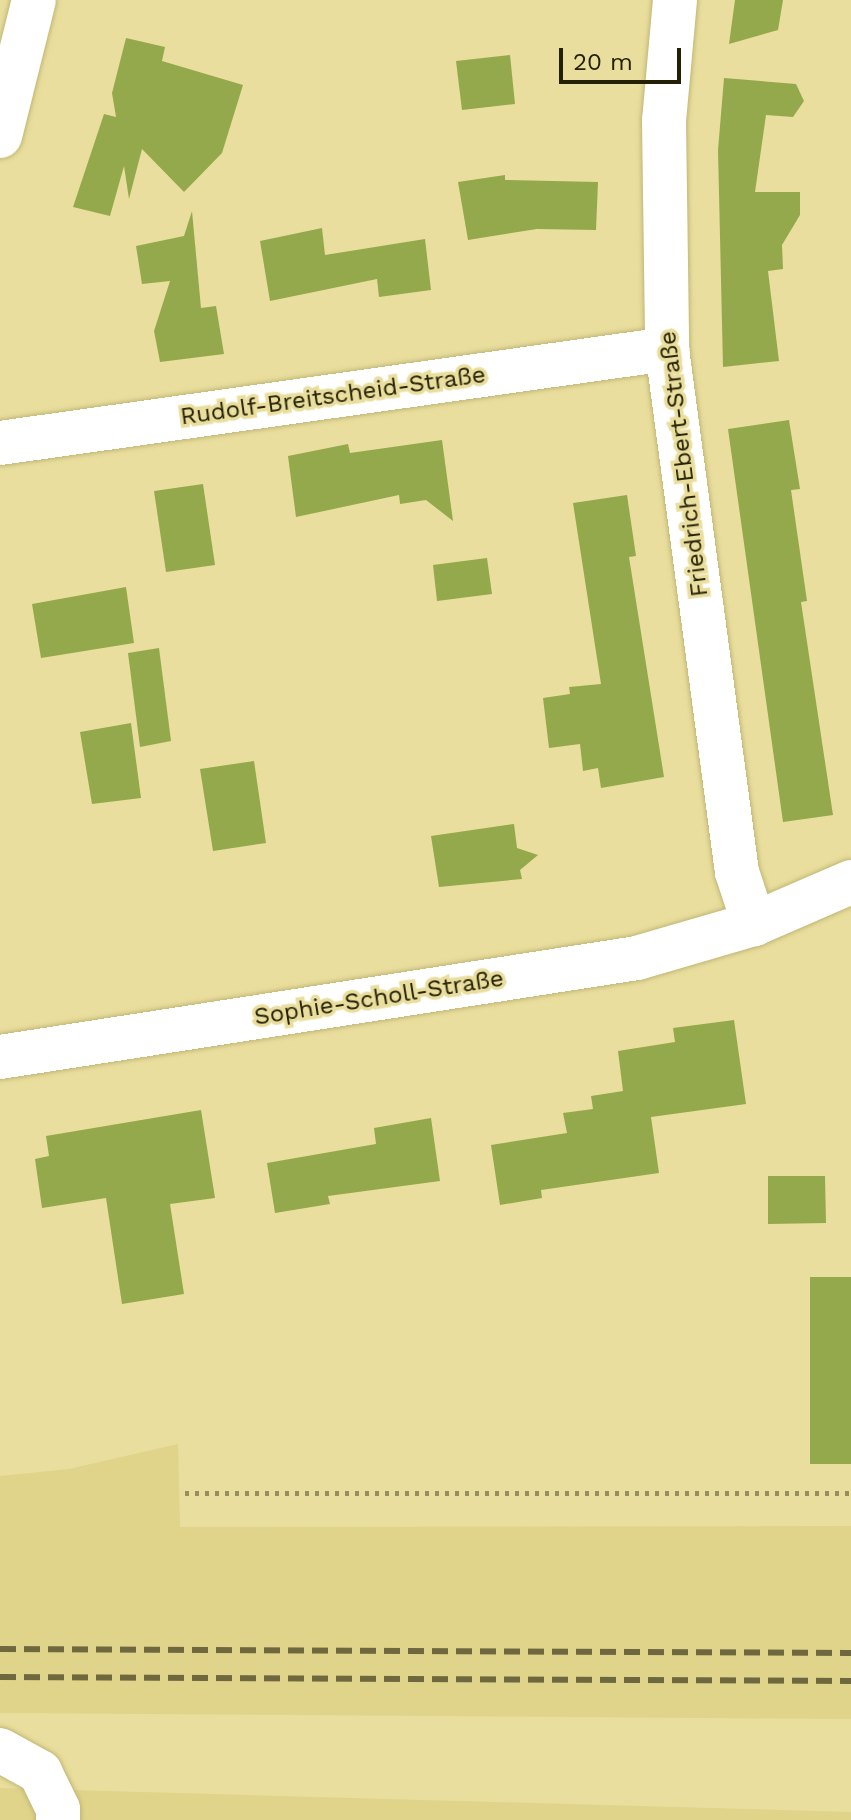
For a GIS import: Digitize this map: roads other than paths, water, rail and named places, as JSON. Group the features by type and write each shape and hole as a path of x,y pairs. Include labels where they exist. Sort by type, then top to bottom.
{"street":[{"path":"0,136 34,0"},
{"name":"Friedrich-Ebert-Straße","path":"675,0 664,120 667,349 737,872 754,924"},
{"name":"Rudolf-Breitscheid-Straße","path":"0,443 667,349"},
{"name":"Sophie-Scholl-Straße","path":"0,1057 637,958 754,924 851,882"},
{"path":"3,1750 40,1772 58,1809 58,1820"}],"railway":[{"path":"0,1649 851,1653"},
{"path":"0,1677 851,1681"}]}
